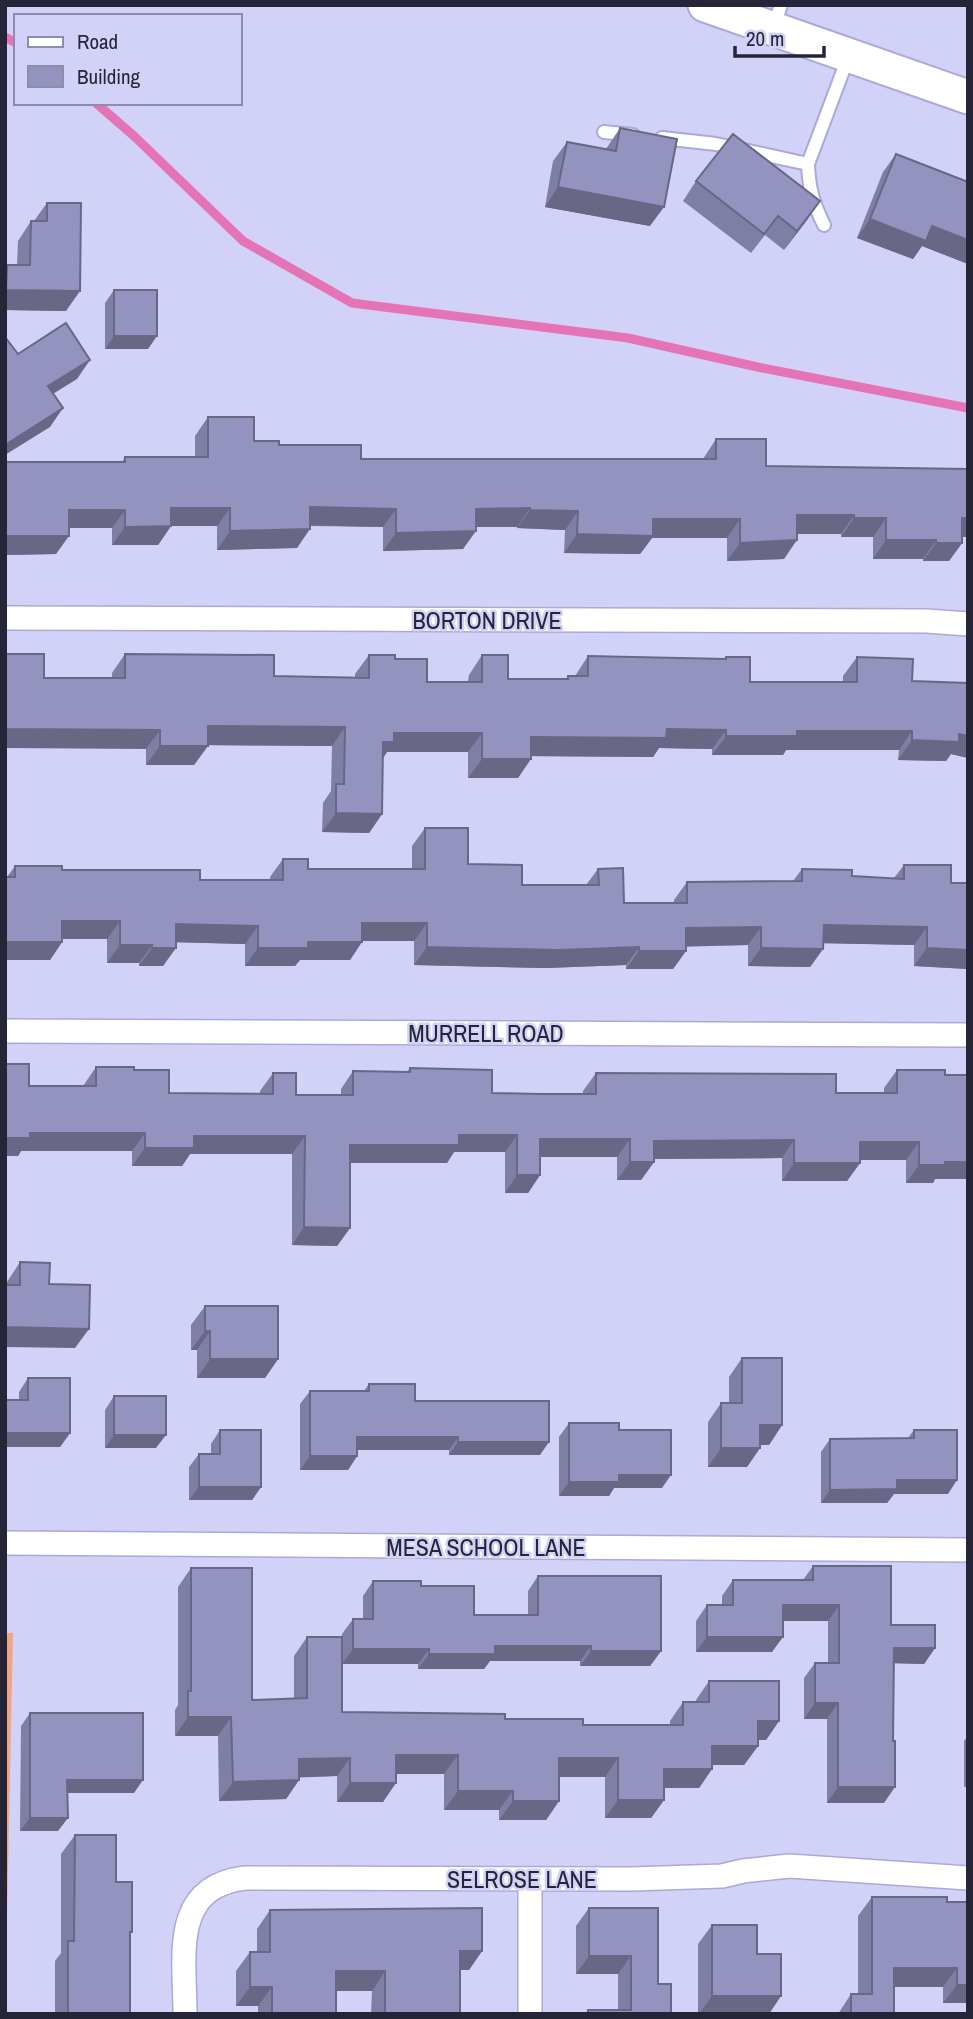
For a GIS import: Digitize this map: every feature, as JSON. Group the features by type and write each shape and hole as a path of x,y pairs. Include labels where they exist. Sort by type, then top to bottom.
{"main road":[{"path":"705,5 777,17 849,55 968,97"}],"street":[{"name":"BORTON DRIVE","path":"5,618 927,621 968,624"},
{"name":"MURRELL ROAD","path":"5,1031 968,1035"},
{"name":"MESA SCHOOL LANE","path":"5,1543 968,1550"},
{"name":"SELROSE LANE","path":"185,2014 187,1922 203,1895 230,1880 632,1879 722,1876 789,1866 968,1878"},
{"path":"530,1879 530,2014"}],"lane":[{"path":"824,225 814,205 809,186 808,164 849,55"},
{"path":"604,132 716,144 808,164"}],"shaded area":[{"path":"5,1633 13,1633 5,2013"}],"building":[{"path":"620,128 677,139 664,207 558,187 567,142 616,151"},
{"path":"733,134 820,201 797,231 778,216 764,234 696,181"},
{"path":"896,154 968,182 968,240 932,226 926,241 870,219"},
{"path":"47,203 81,203 80,291 6,290 7,265 30,265 31,221 47,221"},
{"path":"114,290 157,290 157,336 114,336"},
{"path":"66,323 90,360 48,386 63,408 5,445 5,337 18,354"},
{"path":"208,417 254,417 254,441 279,441 279,445 361,445 361,459 716,459 716,439 766,439 766,466 968,469 968,518 962,518 962,543 886,540 886,518 797,515 797,540 740,543 740,519 653,519 653,536 577,534 578,511 476,509 476,531 396,533 396,509 310,507 310,529 230,531 230,508 171,508 171,526 125,527 125,510 69,510 69,536 5,536 5,462 125,462 125,457 208,457"},
{"path":"5,654 44,654 44,678 125,678 125,654 274,655 274,676 369,678 369,655 395,655 395,659 427,659 427,682 482,682 482,655 508,655 508,679 568,679 568,676 588,676 588,656 726,659 750,657 750,682 857,682 857,657 913,659 912,681 968,683 968,736 959,734 959,742 912,740 912,731 797,731 797,736 726,736 726,730 667,729 666,738 531,737 531,759 482,759 482,733 394,733 394,742 383,742 382,814 336,813 336,784 344,784 345,727 208,726 208,746 160,746 160,730 5,729"},
{"path":"425,828 468,828 468,864 522,865 522,885 599,885 598,869 623,868 624,903 687,903 687,882 802,881 802,869 852,870 852,876 904,879 904,865 951,865 951,883 968,883 968,950 927,948 927,927 824,925 823,949 761,948 761,927 686,928 686,951 639,951 639,947 559,950 427,947 427,923 362,923 362,942 308,942 308,948 258,948 258,926 176,924 176,948 120,945 120,921 62,921 62,942 5,942 5,877 15,877 15,866 62,866 62,870 200,870 200,880 283,880 283,859 308,859 308,869 425,869"},
{"path":"5,1064 29,1064 29,1086 96,1086 96,1067 169,1070 169,1093 273,1094 273,1073 296,1073 296,1095 353,1095 353,1071 410,1072 410,1068 492,1070 492,1093 540,1094 596,1094 596,1073 836,1074 836,1093 897,1093 897,1070 945,1070 945,1075 968,1075 968,1162 919,1165 919,1142 860,1142 860,1163 794,1163 794,1140 654,1141 654,1162 630,1162 630,1139 540,1139 540,1175 517,1175 517,1135 459,1135 459,1145 350,1145 350,1228 304,1227 305,1136 194,1136 194,1148 145,1148 145,1133 30,1133 30,1138 5,1138"},
{"path":"20,1262 50,1263 49,1284 90,1285 89,1329 5,1327 5,1285 20,1285"},
{"path":"205,1306 278,1306 278,1359 210,1359 210,1331 205,1331"},
{"path":"742,1358 782,1358 782,1425 760,1425 760,1448 721,1448 721,1403 742,1403"},
{"path":"28,1378 70,1378 70,1433 5,1433 5,1400 28,1400"},
{"path":"369,1384 415,1384 415,1401 549,1401 549,1442 458,1442 458,1437 357,1437 357,1456 310,1456 310,1391 369,1391"},
{"path":"114,1396 166,1396 166,1435 114,1435"},
{"path":"569,1423 619,1423 619,1430 671,1430 671,1475 619,1475 619,1482 569,1482"},
{"path":"220,1430 261,1430 261,1487 199,1487 199,1454 220,1454"},
{"path":"914,1430 957,1430 957,1480 897,1480 897,1489 830,1490 830,1439 914,1438"},
{"path":"813,1566 891,1566 891,1625 935,1625 935,1648 894,1648 895,1787 838,1787 838,1703 815,1703 815,1663 839,1663 839,1605 783,1605 783,1637 707,1637 707,1605 733,1605 733,1580 813,1580"},
{"path":"191,1568 252,1568 252,1700 307,1698 307,1637 342,1637 342,1712 505,1714 505,1719 583,1719 583,1725 683,1725 683,1702 709,1702 709,1681 779,1681 779,1721 758,1721 758,1746 712,1746 712,1769 664,1769 664,1800 618,1800 618,1758 559,1758 559,1801 513,1801 513,1791 458,1791 458,1755 396,1755 396,1783 350,1783 350,1758 299,1759 299,1780 233,1782 231,1717 188,1717 188,1691 191,1691"},
{"path":"538,1576 661,1576 661,1651 591,1651 591,1646 495,1646 495,1654 429,1654 429,1649 353,1649 353,1619 373,1619 373,1581 421,1581 421,1586 474,1586 474,1615 538,1615"},
{"path":"30,1713 143,1713 143,1780 67,1780 68,1818 30,1818"},
{"path":"75,1835 116,1835 116,1882 132,1882 130,2014 68,2014 68,1941 74,1941"},
{"path":"872,1897 947,1897 947,1902 968,1902 968,1985 957,1985 957,1968 894,1968 894,2014 851,2014 851,1994 872,1994"},
{"path":"482,1908 482,1951 460,1951 460,2014 385,2014 385,1971 336,1971 336,2014 272,2014 272,1987 250,1987 250,1952 270,1952 270,1910"},
{"path":"589,1908 658,1908 658,1984 671,1984 671,2014 588,2014 588,2010 631,2010 631,1956 589,1956"},
{"path":"712,1925 757,1925 757,1954 781,1954 781,1996 712,1996"}],"waterway":[{"path":"5,37 14,42"},
{"path":"98,105 243,241 352,303 628,338 762,368 968,408"}]}
